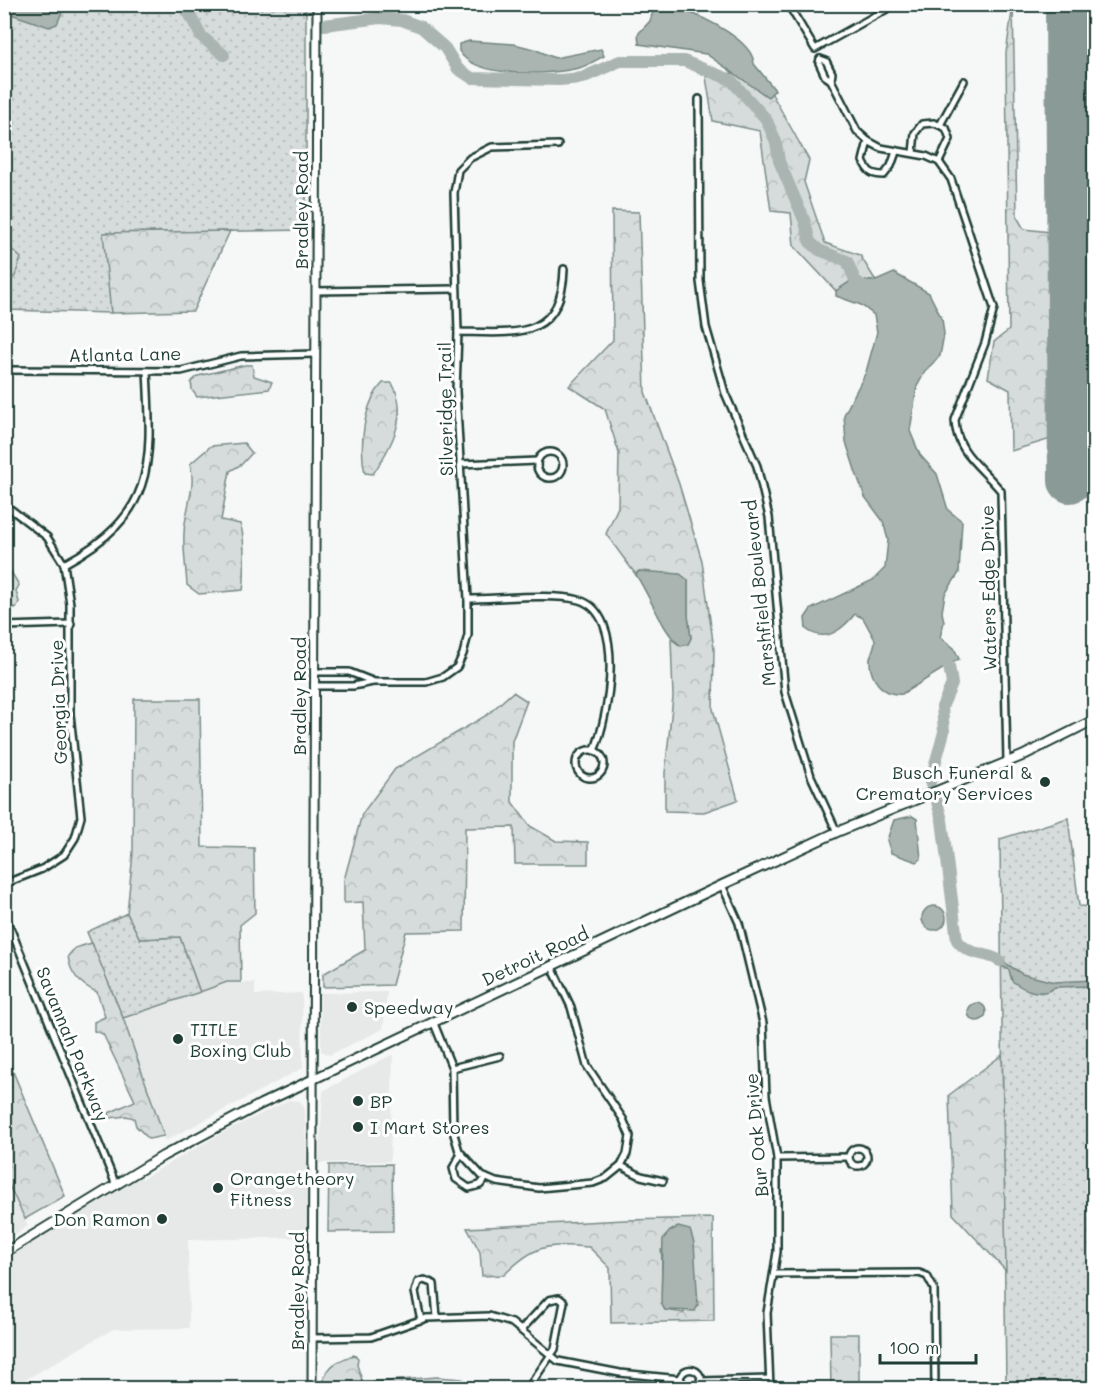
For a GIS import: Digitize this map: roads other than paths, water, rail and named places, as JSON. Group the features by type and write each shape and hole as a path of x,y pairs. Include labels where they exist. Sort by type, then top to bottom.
{"main road":[{"name":"Detroit Road","path":"4,1253 194,1139 312,1080 551,965 837,832 1007,762 1095,720"}],"street":[{"name":"Bradley Road","path":"312,1389 317,4"},
{"path":"789,6 815,49 896,4"},
{"path":"831,80 857,131 868,141 896,152 913,153 939,162 950,140 946,128 934,123 922,124 915,133 913,153"},
{"path":"940,125 964,81"},
{"name":"Marshfield Boulevard","path":"699,99 700,281 706,327 725,393 757,466 769,517 785,692 807,765 837,832"},
{"path":"868,141 862,161 867,171 875,175 884,175 891,166 896,152"},
{"name":"Silveridge Trail","path":"314,686 353,686 373,682 426,682 443,676 457,667 468,634 456,391 458,332 454,193 458,170 470,158 492,147 558,145"},
{"name":"Waters Edge Drive","path":"939,162 951,179 994,308 985,343 955,420 955,433 966,455 1000,491 1007,762"},
{"path":"458,332 510,333 539,327 553,312 562,297 564,269"},
{"path":"316,291 455,289"},
{"name":"Atlanta Lane","path":"4,370 181,371 241,356 316,354"},
{"path":"64,564 91,550 115,530 137,500 147,469 149,447 147,371"},
{"path":"551,452 559,455 562,467 555,477 546,477 539,473 537,461 542,454 551,452"},
{"path":"460,464 537,461"},
{"name":"Georgia Drive","path":"4,504 47,537 64,564 71,624 70,714 73,758 80,796 78,828 75,838 64,855 42,869 4,884"},
{"path":"468,599 535,597 578,600 593,608 602,618 609,650 609,696 601,735 594,751"},
{"path":"4,626 71,624"},
{"name":"Silveridge Trail","path":"314,672 346,672 373,682"},
{"path":"594,751 603,761 602,770 596,776 586,777 579,772 576,760 581,753 594,751"},
{"name":"Bur Oak Drive","path":"722,885 739,923 763,1023 766,1092 777,1158 777,1247 767,1313 770,1389"},
{"name":"Savannah Parkway","path":"4,913 116,1185"},
{"path":"433,1021 452,1068 453,1131 461,1154 486,1178 539,1188 593,1183 615,1174 627,1154 630,1136 623,1119 587,1066 571,1007 551,965"},
{"path":"452,1068 500,1056"},
{"path":"461,1154 453,1168 456,1179 469,1188 480,1185 486,1178"},
{"path":"777,1158 849,1157"},
{"path":"621,1166 641,1176 663,1181"},
{"path":"774,1274 919,1273 927,1276 934,1289 935,1389"},
{"path":"421,1320 415,1288 418,1282 424,1280 434,1284 436,1317"},
{"path":"521,1330 549,1300 561,1299 565,1307 557,1343 551,1357 528,1389"},
{"path":"312,1338 371,1338 436,1317 496,1317 507,1320 521,1330 551,1357 612,1372 680,1380"},
{"path":"680,1380 684,1372 691,1370 700,1374 702,1381 698,1389"},
{"path":"702,1381 769,1379"},
{"path":"680,1380 684,1389"}],"waterway":[{"path":"184,4 201,36 224,55"},
{"path":"324,25 380,18 402,20 421,27 445,48 458,69 472,78 559,80 582,78 620,61 684,61 731,80 766,119 776,142 779,161 805,222 810,242 819,250 847,261 855,280 868,290"},
{"path":"930,782 944,732 942,707 952,684 949,666 938,658"},
{"path":"937,802 942,820 957,940 967,949 1000,961"}],"place":[{"name":"Busch Funeral & Crematory Services","path":"1045,782"},
{"name":"Speedway","path":"352,1007"},
{"name":"TITLE Boxing Club","path":"178,1039"},
{"name":"BP","path":"358,1101"},
{"name":"I Mart Stores","path":"358,1127"},
{"name":"Orangetheory Fitness","path":"218,1188"},
{"name":"Don Ramon","path":"162,1219"}]}
